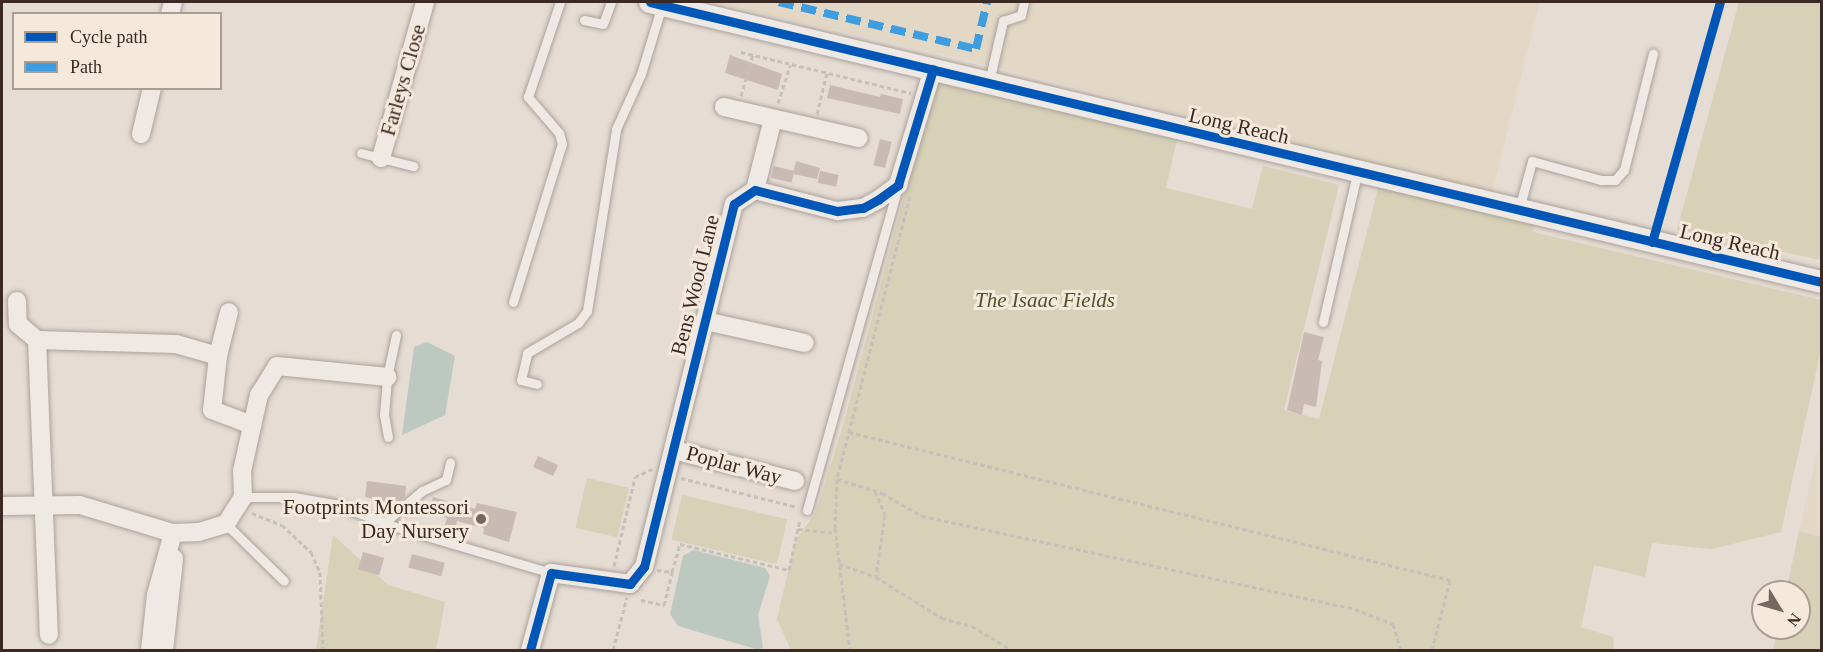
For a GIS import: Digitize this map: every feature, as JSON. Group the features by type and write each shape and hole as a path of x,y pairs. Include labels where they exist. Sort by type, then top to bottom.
{"street":[{"name":"Farleys Close","path":"381,158 425,2"},
{"name":"Long Reach","path":"656,3 1358,173 1519,208 1821,282"},
{"path":"773,119 755,190 837,212 863,208 904,190 933,69"},
{"path":"141,134 152,90"},
{"path":"731,109 858,138"},
{"name":"Bens Wood Lane","path":"630,584 644,567 734,204 755,190"},
{"path":"17,301 18,324 37,340 176,344 218,356"},
{"path":"229,312 218,356 212,410 252,425"},
{"path":"705,321 805,342"},
{"path":"37,340 41,502 49,635"},
{"path":"2,506 41,502 111,511 173,533 200,531 226,524 241,503 242,471 259,395 277,366 387,377"},
{"name":"Poplar Way","path":"674,450 795,481"},
{"path":"150,651 156,595 173,533"},
{"path":"164,651 172,604 173,533"},
{"path":"530,651 551,573 630,584"}],"lane":[{"path":"513,303 562,144 559,133 528,97 560,2"},
{"path":"584,20 603,24 611,2"},
{"path":"989,82 1003,21 1021,15 1024,2"},
{"path":"537,384 521,380 527,353 578,323 587,311 616,129 641,74 656,3"},
{"path":"1519,208 1532,161 1601,180 1615,180 1624,170 1653,54"},
{"path":"361,153 413,166"},
{"path":"1323,322 1358,173"},
{"path":"807,510 904,190"},
{"path":"388,437 384,414 387,377 396,335"},
{"path":"384,523 422,491 446,480 450,462"},
{"path":"241,503 294,497 335,504 384,523 551,573"},
{"path":"226,524 284,580"}],"path":[{"path":"741,52 925,96"},
{"path":"731,109 753,54"},
{"path":"773,119 790,65"},
{"path":"814,128 827,73"},
{"path":"850,651 835,533 837,479 904,190"},
{"path":"849,432 1450,580 1432,651"},
{"path":"610,581 635,477 652,469 802,508 789,570 680,544 664,605 641,600"},
{"path":"837,479 875,491 922,516 1355,609 1393,624 1401,651"},
{"path":"875,491 885,516 876,577"},
{"path":"241,503 282,525 311,552 320,572 323,651"},
{"path":"798,528 835,533"},
{"path":"839,564 876,577 942,618 972,626 1012,651"},
{"path":"644,567 672,573"},
{"path":"613,651 630,584"},
{"path":"1096,651 1104,651"}],"shaded area":[{"path":"711,2 1540,2 1492,193 961,58"},
{"path":"427,342 455,356 445,415 402,435 414,347"},
{"path":"1821,437 1821,537 1799,531"},
{"path":"693,550 765,568 770,576 758,615 763,647 759,650 678,626 670,614 683,556"}],"green space":[{"path":"1739,2 1821,2 1821,260 1677,230"},
{"name":"The Isaac Fields","path":"935,80 1179,131 1166,188 1252,209 1263,166 1339,185 1284,410 1319,419 1381,177 1536,212 1533,232 1821,300 1821,349 1781,532 1712,549 1652,543 1645,577 1594,565 1581,627 1613,637 1614,650 791,650 777,619 795,541 816,512 845,419"},
{"path":"587,478 629,488 617,537 576,528"},
{"path":"682,495 787,519 777,564 672,540"},
{"path":"1799,531 1821,537 1821,650 1773,650 1775,640 1811,640 1811,580 1789,580"},
{"path":"333,535 388,585 445,602 436,650 316,650"}],"building":[{"path":"730,55 782,74 778,90 725,73"},
{"path":"830,85 880,97 881,94 903,99 900,114 827,98"},
{"path":"880,139 892,142 885,168 873,165"},
{"path":"796,161 820,168 817,179 793,174"},
{"path":"774,166 794,171 791,183 771,178"},
{"path":"820,171 839,175 836,187 818,183"},
{"path":"1304,332 1324,337 1318,360 1322,361 1316,407 1304,404 1302,415 1287,410"},
{"path":"538,456 558,465 553,476 533,467"},
{"path":"367,481 406,486 405,497 395,505 365,497"},
{"name":"Footprints Montessori Day Nursery","path":"433,497 475,509 477,503 517,512 509,542 483,534 484,528 457,521 453,537 442,534 447,518 428,511"},
{"path":"363,552 384,558 379,575 358,569"},
{"path":"412,554 445,563 441,576 408,568"}],"marked path":[{"path":"779,2 976,49 987,2"}],"cycle path":[{"path":"650,2 1822,282"},
{"path":"1652,242 1720,2"},
{"path":"530,650 551,573 630,584 644,567 734,204 755,190 837,211 863,208 879,199 898,185 933,69"}],"place":[{"name":"Footprints Montessori Day Nursery","path":"481,519"}]}
